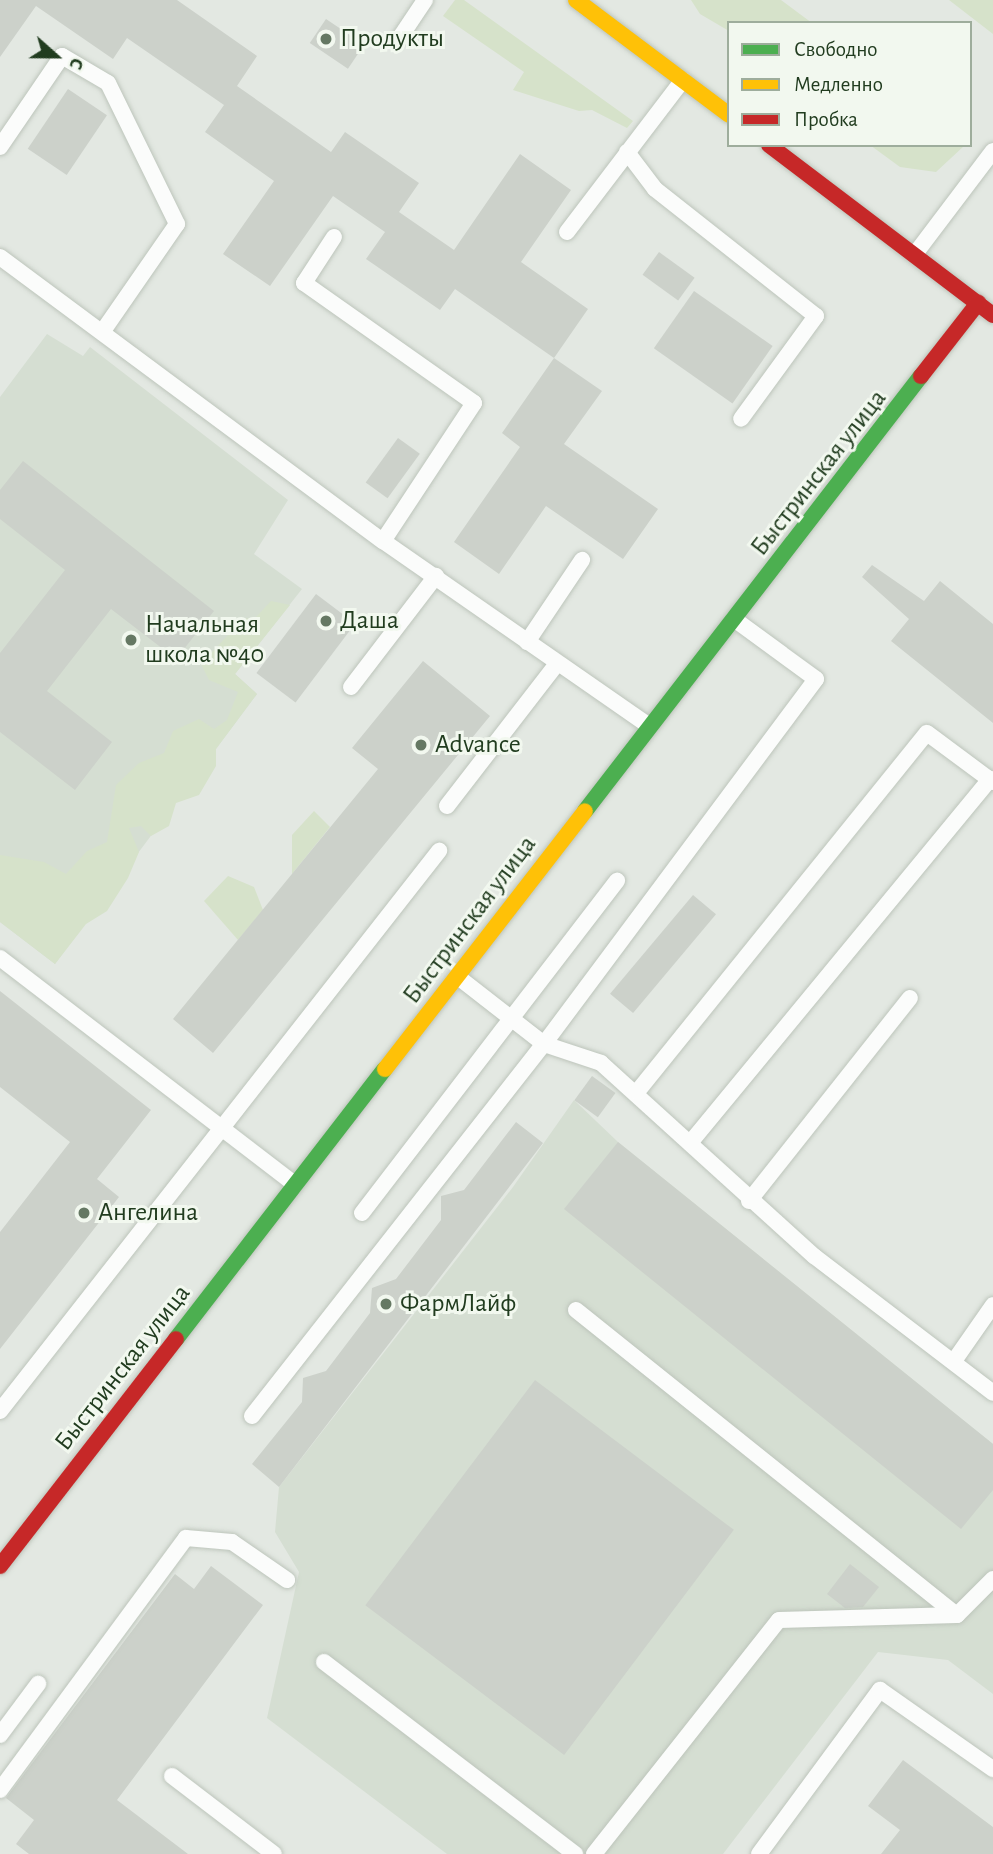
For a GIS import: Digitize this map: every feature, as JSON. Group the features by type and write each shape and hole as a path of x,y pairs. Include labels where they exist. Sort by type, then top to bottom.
{"main road":[{"path":"576,0 727,114"},
{"path":"772,147 993,315"},
{"name":"Быстринская улица","path":"0,1566 978,303"}],"lane":[{"path":"401,36 425,0"},
{"path":"0,147 62,56 108,83 177,224 103,331"},
{"path":"566,232 682,80"},
{"path":"915,254 993,151"},
{"path":"627,152 654,189 816,316 741,419"},
{"path":"334,237 304,283 474,403 383,541"},
{"path":"0,257 383,541 436,576 556,665 649,726"},
{"path":"527,642 582,560"},
{"path":"351,687 436,576"},
{"path":"252,1416 544,1044 816,679 734,619"},
{"path":"447,806 556,665"},
{"path":"637,1092 927,733 991,781 690,1143"},
{"path":"0,1411 218,1129 439,850"},
{"path":"362,1213 617,881"},
{"path":"0,958 218,1129 297,1185"},
{"path":"458,977 544,1044 601,1063 637,1092 749,1201 993,1393"},
{"path":"749,1201 910,998"},
{"path":"954,1361 993,1305"},
{"path":"576,1310 957,1615"},
{"path":"0,1790 186,1538 232,1542 287,1580"},
{"path":"594,1854 779,1620 957,1615 993,1579"},
{"path":"324,1662 575,1854"},
{"path":"0,1735 38,1684"},
{"path":"759,1854 880,1690 993,1769"},
{"path":"172,1776 274,1854"}],"shaded area":[{"name":"Начальная школа №40","path":"47,334 83,356 90,347 288,500 254,554 302,589 235,674 257,694 55,964 0,922 0,397"},
{"path":"574,1100 618,1142 993,1444 993,1694 948,1660 878,1652 723,1854 447,1854 267,1718 299,1572 275,1532 279,1487 513,1187"}],"green space":[{"path":"455,0 464,0 633,121 627,128 592,110 579,111 513,90 524,72 443,16"},
{"path":"691,0 781,0 809,21 727,21 727,30 700,14"},
{"path":"949,0 993,0 993,34"},
{"path":"873,147 963,147 936,172 900,167"},
{"path":"271,601 290,605 235,674 257,694 216,749 216,766 199,795 176,803 169,826 151,836 141,826 129,828 139,852 128,878 107,911 86,924 55,964 0,922 0,855 44,862 66,874 87,851 107,842 116,785 139,763 164,753 173,731 199,719 214,729 227,720 238,692 209,680 201,664 243,619 256,617"},
{"path":"314,811 330,827 292,874 292,835"},
{"path":"228,876 254,887 263,910 238,940 204,901"}],"building":[{"path":"0,0 177,0 257,56 237,86 331,152 345,132 419,183 399,212 454,250 520,154 571,190 521,262 588,309 554,358 455,289 440,310 366,259 385,232 333,196 270,286 223,254 274,181 205,132 224,105 127,38 113,59 36,6 0,57"},
{"path":"326,19 364,45 348,69 310,43"},
{"path":"68,89 107,115 67,175 28,149"},
{"path":"659,252 695,278 678,301 643,275"},
{"path":"694,291 773,346 732,403 654,348"},
{"path":"554,358 602,391 564,444 658,509 623,559 546,506 499,574 454,542 520,447 502,433"},
{"path":"398,438 420,454 388,498 366,482"},
{"path":"23,461 214,611 176,659 111,609 47,691 112,742 75,790 0,732 0,653 65,570 0,519 0,490"},
{"path":"872,565 924,601 940,581 993,624 993,723 891,641 909,619 862,577"},
{"path":"316,594 355,623 296,703 256,673"},
{"path":"423,661 490,716 213,1053 173,1019 378,769 352,748"},
{"path":"693,895 716,914 633,1013 610,994"},
{"path":"0,991 151,1110 97,1179 119,1197 0,1349 0,1232 70,1142 0,1087"},
{"path":"592,1076 615,1093 598,1117 574,1100"},
{"path":"516,1122 543,1143 279,1487 252,1464 302,1402 303,1378 326,1371 370,1313 372,1288 396,1279 441,1220 441,1196 464,1190"},
{"path":"618,1142 993,1444 993,1490 961,1529 564,1209"},
{"path":"535,1380 734,1530 564,1755 365,1605"},
{"path":"850,1564 879,1587 863,1607 845,1608 827,1594"},
{"path":"211,1566 263,1605 117,1800 188,1854 29,1854 16,1844 34,1820 6,1798 175,1574 194,1589"},
{"path":"903,1760 993,1827 993,1854 881,1854 900,1830 868,1806"}],"traffic: fast":[{"path":"585,811 921,376"},
{"path":"176,1339 385,1069"}],"traffic: slow":[{"path":"576,0 727,113"},
{"path":"385,1069 585,811"}],"traffic: jam":[{"path":"772,147 993,315"},
{"path":"921,376 978,303"},
{"path":"0,1566 176,1339"}],"place":[{"name":"Продукты","path":"326,39"},
{"name":"Даша","path":"326,621"},
{"name":"Начальная школа №40","path":"131,640"},
{"name":"Advance","path":"421,745"},
{"name":"Ангелина","path":"84,1213"},
{"name":"ФармЛайф","path":"386,1304"}]}
